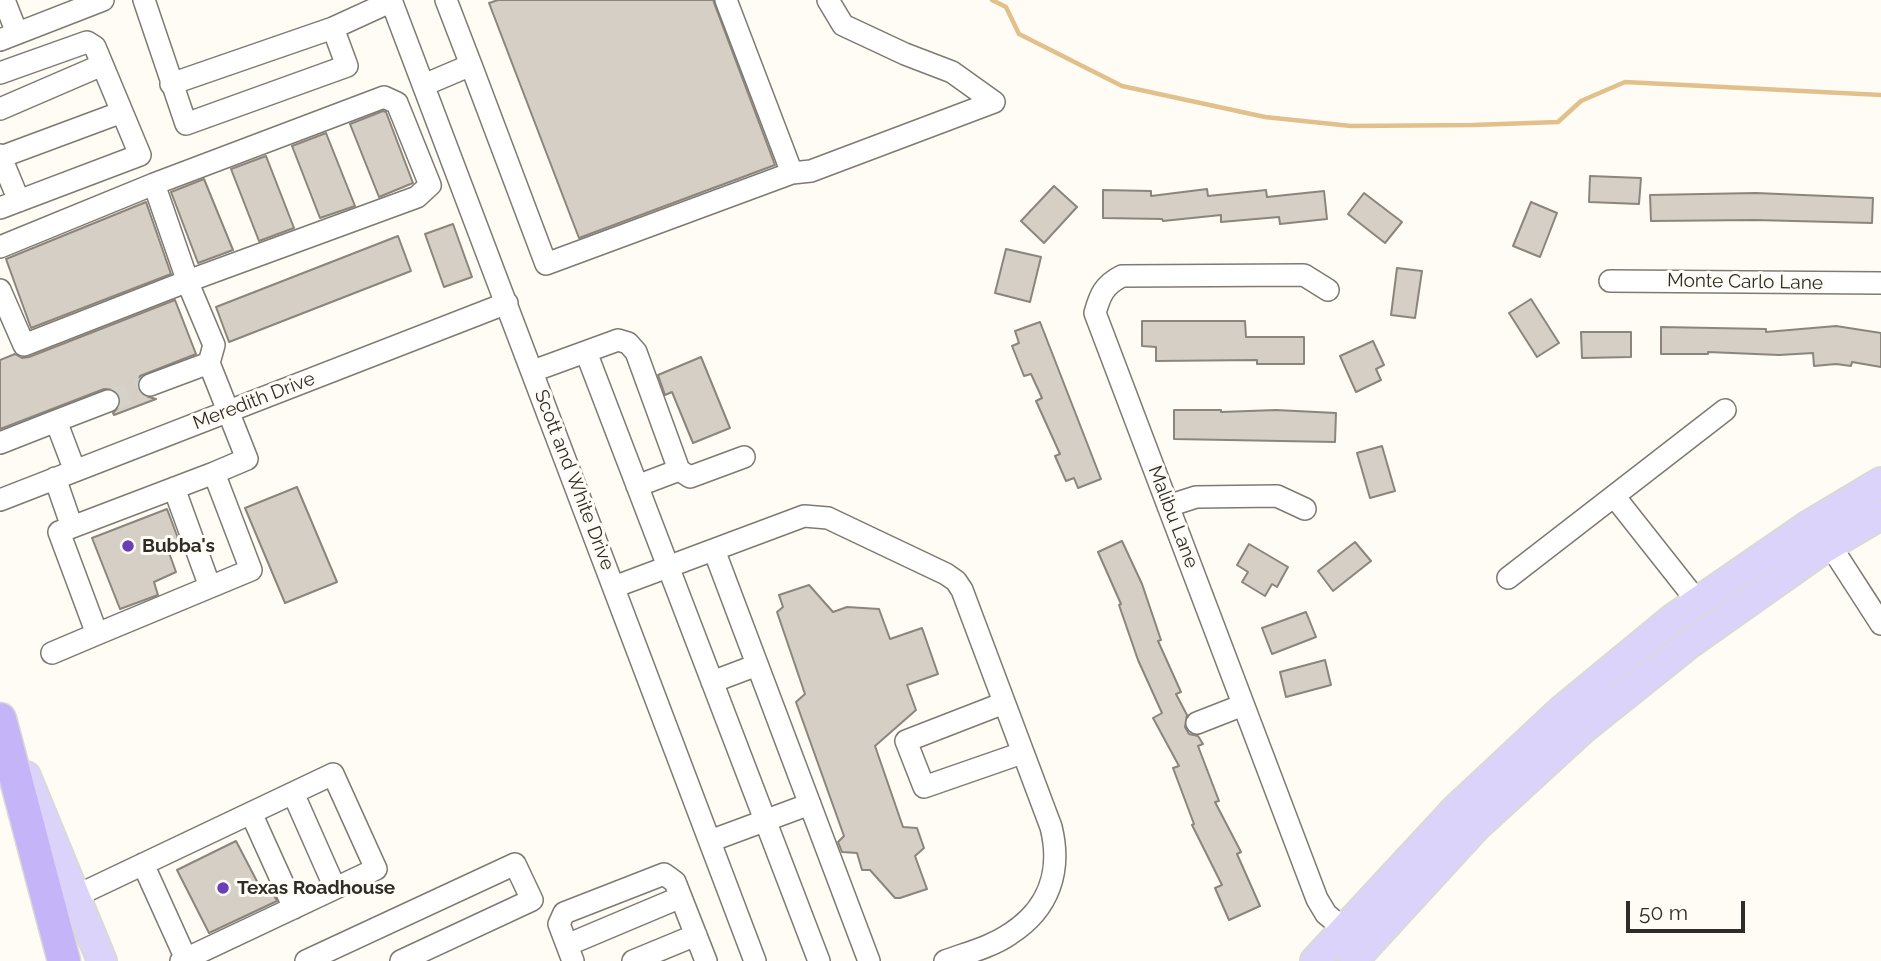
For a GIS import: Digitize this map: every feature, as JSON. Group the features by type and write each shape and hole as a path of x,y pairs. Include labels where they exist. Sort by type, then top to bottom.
{"highway":[{"path":"0,719 64,961"}],"main road":[{"path":"1315,961 1456,809 1563,709 1697,601 1815,521 1881,482"},
{"path":"1359,954 1476,827 1584,728 1689,644 1830,545 1881,515"},
{"path":"1815,521 1830,545"},
{"path":"0,710 102,961"}],"street":[{"path":"4,0 9,37 103,0"},
{"path":"144,0 186,124 347,66 333,28"},
{"path":"446,0 546,264 792,173 811,171 994,102 952,72 842,25 828,0"},
{"path":"726,0 792,173"},
{"path":"171,84 333,28 391,1"},
{"name":"Scott and White Drive","path":"391,1 755,961"},
{"path":"0,74 88,42 95,47 140,155 10,205 1,156 122,112"},
{"path":"0,108 102,65"},
{"path":"424,85 471,65"},
{"path":"0,247 154,184 384,97 397,103 430,186 417,197 24,345 0,290"},
{"path":"97,634 59,532 247,459 209,363 214,345 154,184"},
{"name":"Malibu Lane","path":"1328,290 1304,275 1122,276 1110,282 1100,293 1095,313 1317,898 1326,914 1343,929 1359,954"},
{"name":"Monte Carlo Lane","path":"1610,281 1881,283"},
{"name":"Meredith Drive","path":"0,500 507,303"},
{"path":"533,371 618,340 628,343 636,352 679,470 690,477 744,457"},
{"path":"586,352 819,961"},
{"path":"150,385 209,363"},
{"path":"0,443 108,401"},
{"path":"1507,578 1725,410"},
{"path":"56,421 72,527"},
{"path":"637,486 679,470"},
{"path":"52,653 251,570 214,473"},
{"path":"174,488 210,587"},
{"path":"1168,506 1196,497 1277,496 1305,509"},
{"path":"1614,496 1697,601"},
{"path":"614,587 804,516 828,518 956,581 962,590 1055,844 1056,863 1053,881 1043,900 1033,914 1015,930 995,942 945,961"},
{"path":"1830,545 1881,624"},
{"path":"714,550 869,961"},
{"path":"712,682 757,665"},
{"path":"1004,703 906,741 924,787 1022,752"},
{"path":"1197,723 1244,705"},
{"path":"76,897 143,864 333,774 376,869 183,960 143,864"},
{"path":"293,793 335,888"},
{"path":"710,841 810,804"},
{"path":"251,813 294,908"},
{"path":"306,961 515,864 532,900 401,961"},
{"path":"681,897 570,953 559,924 564,913 664,874 675,882 681,897 696,935 706,961"},
{"path":"633,961 696,935"}],"building":[{"path":"498,0 713,0 775,165 579,238 489,3"},
{"path":"386,112 413,183 379,197 350,124"},
{"path":"326,133 355,206 320,218 292,146"},
{"path":"266,156 294,228 259,241 231,169"},
{"path":"1590,176 1641,178 1639,204 1589,202"},
{"path":"204,179 233,250 198,263 171,192"},
{"path":"1054,186 1077,207 1044,243 1021,221"},
{"path":"1207,189 1208,196 1266,190 1267,197 1324,191 1327,219 1280,224 1279,217 1221,222 1221,215 1163,221 1103,218 1103,190 1151,191 1151,196"},
{"path":"1364,193 1402,222 1385,243 1348,214"},
{"path":"1756,193 1873,198 1872,223 1651,221 1650,195"},
{"path":"146,202 171,274 31,328 6,259"},
{"path":"1531,202 1557,213 1540,257 1513,246"},
{"path":"453,224 472,277 444,287 425,234"},
{"path":"398,236 411,271 229,342 216,307"},
{"path":"1006,249 1041,257 1030,302 995,293"},
{"path":"1397,268 1422,271 1415,318 1391,315"},
{"path":"1531,299 1559,343 1537,357 1509,313"},
{"path":"175,300 196,354 140,376 138,390 142,395 156,399 114,415 121,404 120,397 116,390 104,389 0,429 0,360 15,354 22,358 29,357"},
{"path":"1142,321 1245,321 1246,337 1304,337 1304,364 1257,364 1257,360 1156,361 1156,347 1142,346"},
{"path":"1040,322 1101,479 1078,488 1074,478 1066,481 1055,456 1060,454 1036,401 1042,398 1031,374 1024,376 1012,346 1019,343 1015,331"},
{"path":"1836,326 1881,333 1881,367 1852,362 1851,366 1814,366 1813,353 1661,354 1661,327 1766,329 1766,332"},
{"path":"1581,332 1631,332 1631,357 1582,358"},
{"path":"1373,341 1384,365 1376,369 1381,380 1356,392 1340,356"},
{"path":"701,357 730,428 693,443 672,392 665,395 658,375"},
{"path":"1174,410 1336,413 1335,442 1174,439"},
{"path":"1382,446 1395,491 1370,498 1357,453"},
{"path":"297,487 337,582 285,603 245,508"},
{"path":"167,509 179,541 167,547 176,572 154,582 158,595 120,609 92,538"},
{"path":"1122,541 1142,584 1161,640 1158,641 1181,692 1176,694 1187,715 1185,727 1189,734 1198,736 1203,744 1198,746 1219,801 1215,802 1241,852 1237,854 1260,906 1229,920 1215,888 1222,885 1192,825 1194,824 1173,768 1179,766 1153,718 1162,713 1138,660 1119,605 1121,604 1098,552"},
{"path":"1355,542 1371,561 1333,591 1318,571"},
{"path":"1249,544 1288,567 1277,587 1272,584 1265,596 1242,582 1248,572 1237,565"},
{"path":"809,585 833,612 847,607 879,609 890,639 922,628 938,674 907,685 916,710 875,746 903,827 917,828 924,848 915,856 927,889 895,898 870,870 862,870 857,853 842,852 838,842 844,836 796,702 805,694 777,612 783,607 779,595"},
{"path":"1306,612 1316,637 1272,654 1262,628"},
{"path":"1325,660 1331,685 1286,697 1280,672"},
{"name":"Texas Roadhouse","path":"236,841 262,891 270,887 277,901 209,933 177,870"}],"waterway":[{"path":"992,0 1006,7 1019,34 1122,86 1265,117 1351,126 1558,122 1581,101 1625,82 1881,95"}],"tunnel":[{"path":"108,401 150,385"}],"place":[{"name":"Bubba's","path":"128,546"},
{"name":"Texas Roadhouse","path":"223,888"}]}
